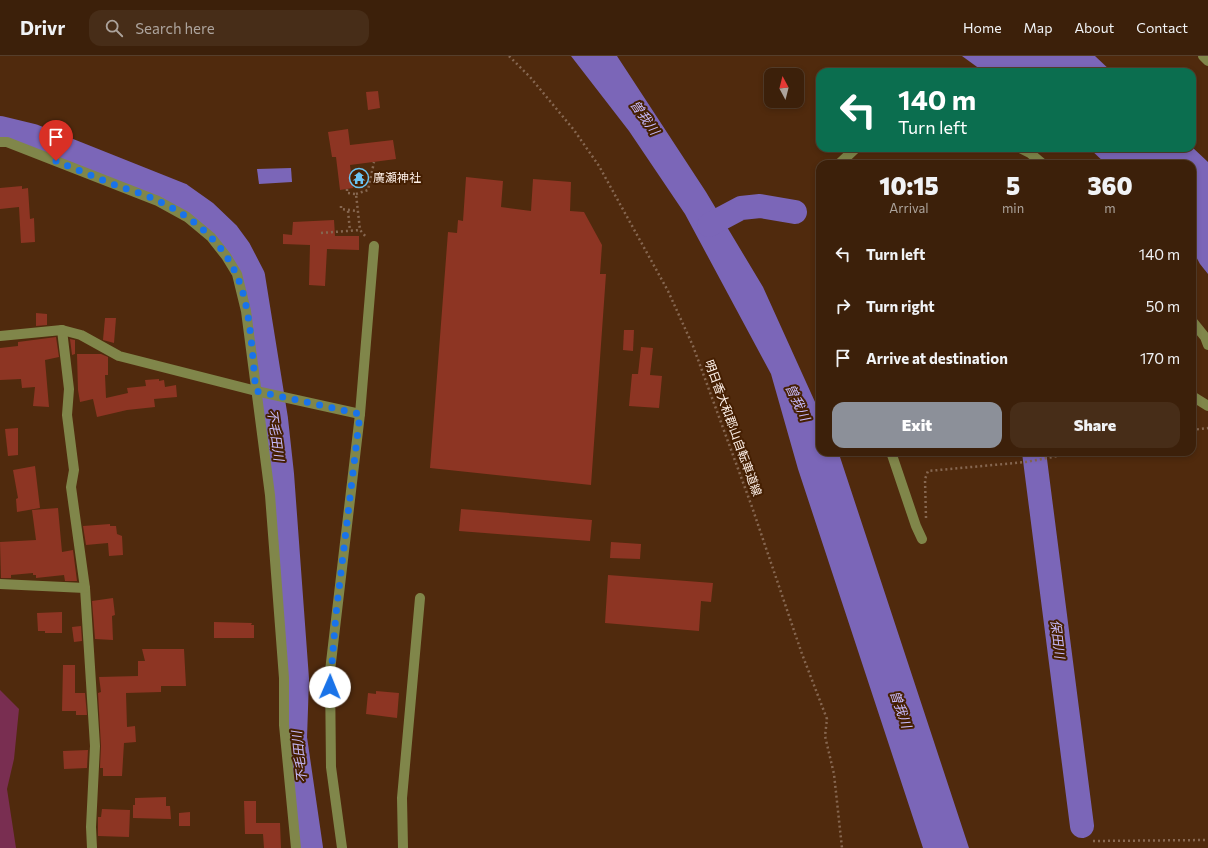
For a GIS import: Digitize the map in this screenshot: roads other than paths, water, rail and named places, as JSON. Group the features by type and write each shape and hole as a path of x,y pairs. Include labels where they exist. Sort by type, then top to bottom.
{"street":[{"path":"1203,56 1208,61"},
{"path":"0,142 7,142 158,201 187,218 211,237 226,256 237,274 246,311 270,495 284,678 284,725 296,848"},
{"path":"843,160 852,152"},
{"path":"1028,152 1038,160"},
{"path":"342,848 331,767 330,671 360,414 374,246"},
{"path":"1196,326 1205,337 1208,345"},
{"path":"62,330 68,389 67,415 74,470 71,488 85,588 95,746 91,827 92,848"},
{"path":"0,336 62,330 80,335 119,356 256,391 360,414"},
{"path":"1196,398 1208,406"},
{"path":"892,456 916,526 922,539"},
{"path":"0,584 85,588"},
{"path":"403,848 402,798 420,598"}],"water":[{"name":"曽我川","path":"571,56 617,56 706,192 763,287 816,404 816,456 840,457 969,848 923,848 798,469 771,374 685,214 629,131"},
{"path":"962,56 1095,56 1108,68 978,68"},
{"path":"1196,151 1208,162 1208,274 1196,256 1196,160 1102,160 1093,152 1196,152"},
{"path":"291,168 292,182 259,184 257,169"}],"waterway":[{"name":"不毛田川","path":"0,128 33,136 181,195 205,212 228,234 239,249 253,276 276,419 282,474 297,679 295,738 311,848"},
{"name":"保田川","path":"709,225 741,208 760,206 795,212"},
{"name":"保田川","path":"1035,456 1082,826"}],"place":[{"name":"廣瀬神社","path":"359,178"}]}
